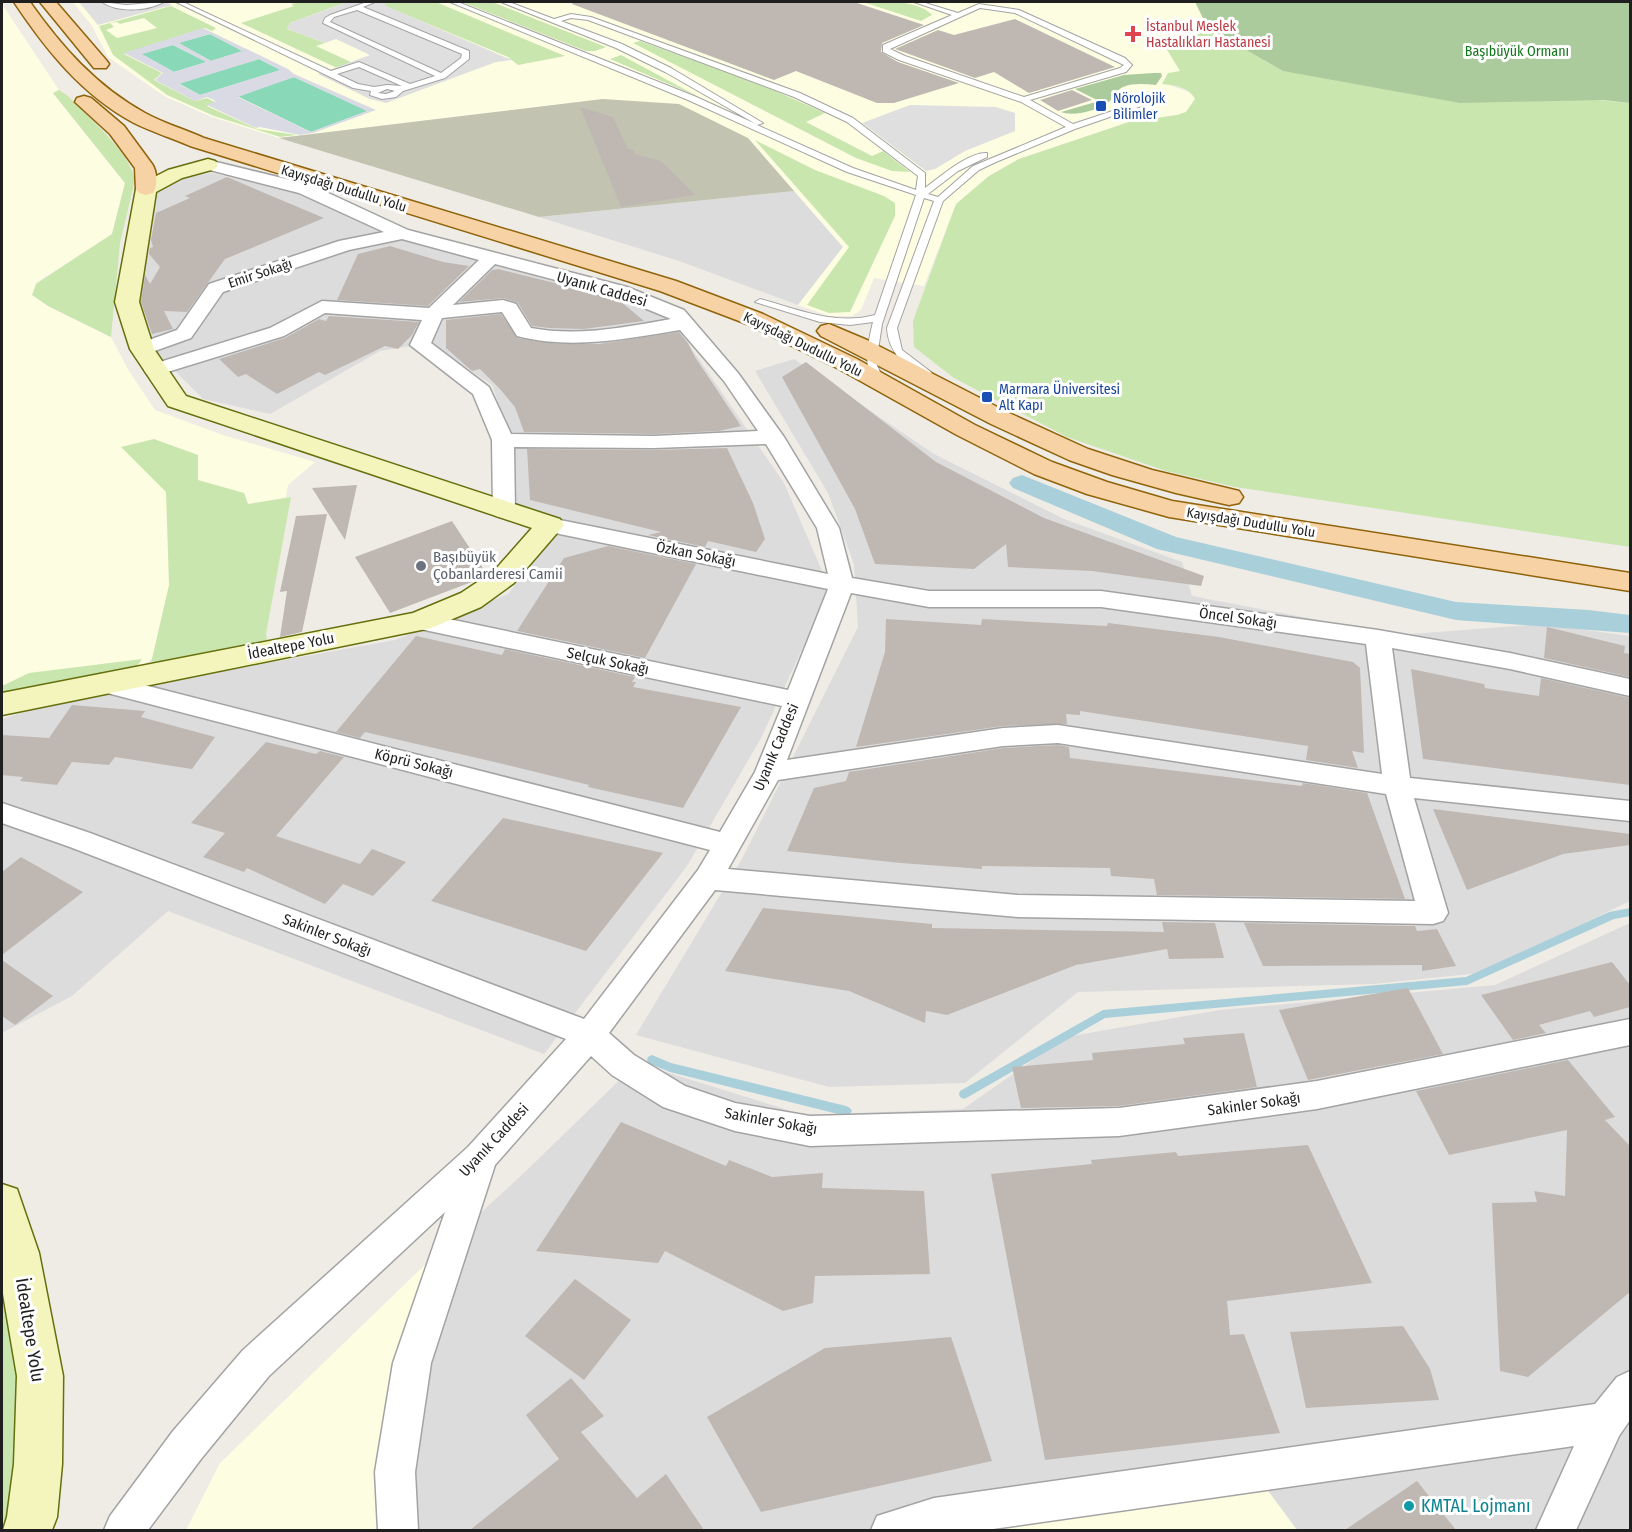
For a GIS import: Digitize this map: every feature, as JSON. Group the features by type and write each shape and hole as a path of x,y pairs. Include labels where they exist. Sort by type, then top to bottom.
{"main road":[{"name":"Kayışdağı Dudullu Yolu","path":"22,2 47,39 83,79 99,92 149,122 197,142 668,286 755,319 879,381 966,430 1043,468 1097,488 1169,509 1630,582"},
{"path":"48,2 104,69 112,74"},
{"path":"47,39 63,72 79,97 117,130 145,168 146,189 127,302 148,360 177,401 550,525"},
{"name":"Kayışdağı Dudullu Yolu","path":"136,92 178,116 218,130 622,255 760,302 873,351 1058,446 1127,471 1188,489 1343,516 1630,560"},
{"path":"117,130 208,165"},
{"path":"146,189 174,174 208,165"},
{"name":"İdealtepe Yolu","path":"2,704 420,621 471,600 504,577 550,525"},
{"name":"İdealtepe Yolu","path":"2,1203 17,1252 40,1376 38,1464 32,1517 28,1530"}],"street":[{"name":"Uyanık Caddesi","path":"124,1530 187,1445 256,1363 480,1158 590,1035 708,878 769,772 842,584 828,528 773,437 731,377 677,314 620,291 402,234 304,189 208,165"},
{"name":"Emir Sokağı","path":"148,360 184,334 216,288 345,245 402,234"},
{"path":"492,258 436,311 420,345 482,391 504,440 504,511"},
{"path":"148,360 277,332 322,307 422,314 503,306 509,308 524,332 543,337 571,339 685,323"},
{"path":"504,440 654,442 773,437"},
{"name":"Özkan Sokağı","path":"550,525 842,584"},
{"name":"Öncel Sokağı","path":"842,584 929,599 1101,599 1378,638 1510,661 1630,687"},
{"name":"Selçuk Sokağı","path":"420,621 796,700"},
{"path":"708,878 1018,906 1433,913 1397,786 1378,638"},
{"name":"Köprü Sokağı","path":"101,683 728,844"},
{"path":"769,772 1003,737 1058,734 1397,786 1630,812"},
{"name":"Sakinler Sokağı","path":"2,813 80,840 590,1035 623,1065 675,1097 735,1117 810,1131 1119,1122 1317,1095 1630,1032"},
{"path":"398,1530 395,1472 412,1363 480,1158"},
{"path":"1556,1530 1605,1422 1630,1390"},
{"path":"891,1530 934,1518 1605,1422"}],"lane":[{"path":"105,2 133,8 161,2"},
{"path":"179,2 356,86 375,90 387,87 399,90 442,76 465,59 466,53 356,7"},
{"path":"372,2 332,16 327,23 442,76"},
{"path":"453,2 691,98 850,170 939,201"},
{"path":"504,2 619,46 677,75 799,148"},
{"path":"917,2 961,14"},
{"path":"929,2 961,14"},
{"path":"1024,100 1123,70 1128,65 1122,60 1017,11 979,6 886,47 886,50 902,58 1024,100 1072,127"},
{"path":"554,21 571,16 589,18 796,95 850,120 922,175 921,195 880,316 872,368 879,381"},
{"path":"588,56 610,54 619,46"},
{"path":"331,74 359,64 410,87"},
{"path":"959,395 900,354 891,343 892,328 939,201 976,168 1072,127 1152,101"},
{"path":"921,195 955,169 989,152 1033,134 1072,127"},
{"path":"760,302 841,323 867,321 880,316"}],"shaded area":[{"path":"73,2 1195,2 1208,28 1162,40 1181,71 1169,85 1192,93 1195,99 1186,112 1129,122 1019,159 989,176 956,204 924,286 874,278 861,310 852,316 829,316 798,305 843,247 748,138 603,99 279,138 212,117 164,96 108,57 92,26"},
{"path":"79,2 165,2 172,5 98,25"},
{"path":"347,2 385,2 386,6 512,60 496,62 386,103 370,99 318,74 370,55 336,39 325,43 287,29 290,23"},
{"path":"2,4 59,90 53,93 125,183 112,234 36,283 48,306 111,337 129,371 155,410 223,435 315,462 288,485 261,640 156,656 133,672 2,691"},
{"path":"203,28 294,74 376,110 313,133 300,135 256,128 207,105 216,101 207,97 195,101 155,80 163,73 124,53","holes":["210,34 242,51 211,61 179,43","173,45 206,62 174,72 142,54","259,59 280,70 200,95 179,84","294,77 367,111 311,132 238,97"]},
{"path":"603,99 679,104 748,138 794,191 539,217 279,138"},
{"path":"910,105 996,107 1015,113 1015,131 965,151 935,169 926,171 862,123"},
{"path":"210,173 304,193 398,239 607,290 670,317 784,483 830,589 761,738 687,866 544,1054 168,911 72,996 2,1033 2,719 58,701 395,640 508,594 563,523 514,510 510,436 492,385 430,343 380,351 270,414 203,399 154,350 133,297 155,192 180,179"},
{"path":"794,191 843,247 798,305 682,262 539,217"},
{"path":"794,359 934,454 1064,519 1182,562 1192,596 1397,635 1541,624 1630,636 1630,901 1481,973 1373,984 1078,992 965,1083 829,1087 636,1035 743,857 858,627 854,564 828,493 755,371"},
{"path":"1630,923 1630,1530 1297,1530 1263,1484 979,1530 386,1530 385,1441 434,1256 637,1063 804,1115 963,1109 1066,1037 1220,1010 1495,985"},
{"path":"434,1256 385,1441 386,1530 186,1530 220,1463"},
{"path":"1263,1484 1297,1530 979,1530"}],"green space":[{"path":"300,2 347,2 290,23 287,29 325,43 316,46 351,62 337,68 241,23"},
{"path":"385,2 436,2 565,56 518,65 508,57 385,6"},
{"path":"462,2 492,2 606,47 586,51"},
{"path":"863,2 909,4 918,6 932,15 921,21"},
{"name":"Başıbüyük Ormanı","path":"1195,2 1630,2 1630,103 1603,100 1460,103 1283,71 1208,28"},
{"path":"171,6 216,28 212,31 205,28 124,54 162,73 154,80 195,101 207,98 215,102 207,106 257,129 297,135 280,137 214,116 167,95 113,55 99,26","holes":["144,18 157,28 117,38 106,30 114,27 110,23 120,24"]},
{"path":"1208,28 1283,71 1630,103 1630,547 1235,487 1166,471 1067,437 954,378 914,347 913,321 956,204 989,176 1019,159 1129,122 1186,112 1195,99 1192,95 1181,87 1162,84 1168,73 1180,71 1161,40"},
{"path":"210,34 243,51 211,61 178,43"},
{"path":"640,41 762,85 825,113 806,122 872,156 883,151 910,172 892,171 856,158 633,43"},
{"path":"173,45 207,62 174,72 141,54"},
{"path":"621,55 699,97 610,59"},
{"path":"259,59 281,70 200,95 178,83"},
{"path":"1161,73 1162,76 1156,85 1139,84 1121,88 1110,101 1100,107 1080,113 1061,112 1099,101 1075,89 1124,75"},
{"path":"294,77 368,111 311,132 237,96"},
{"path":"59,90 97,124 117,147 132,169 135,180 120,243 111,337 48,306 32,295 36,284 112,234 125,183 53,93"},
{"path":"755,140 815,170 884,196 895,203 895,216 850,312 829,313 807,305 849,247"},
{"path":"154,439 198,455 198,480 244,493 248,504 291,497 266,634 267,640 151,663 169,585 166,492 121,447"},
{"path":"142,659 133,672 2,699 2,686 29,673"},
{"path":"2,1299 15,1355 20,1414 18,1473 9,1530 2,1530"}],"building":[{"path":"573,2 854,2 924,25 882,43 881,52 898,62 959,83 894,103 877,103 796,71 774,80 572,4"},
{"path":"1015,19 1115,67 1029,93 994,72 975,78 895,49 938,30 954,35"},
{"path":"1072,90 1092,100 1058,111 1040,100"},
{"path":"580,107 613,117 628,149 633,149 635,154 661,161 695,195 621,207"},
{"path":"227,177 324,218 225,259 187,312 164,311 173,329 152,334 141,302 145,275 150,284 160,267 149,254 150,248 153,247 151,240 156,213 190,198 185,196"},
{"path":"390,246 443,262 469,266 428,306 337,300 358,254"},
{"path":"498,269 612,297 644,321 584,329 549,328 532,326 518,303 504,298 459,302 492,270"},
{"path":"501,314 517,338 558,344 599,344 679,332 741,426 719,431 654,434 524,432 515,407 499,388 480,369 472,371 446,348 446,320"},
{"path":"329,316 419,322 412,335 398,349 385,346 325,375 319,372 277,394 246,374 238,377 219,359 285,338 319,319 326,321"},
{"path":"806,362 936,462 1044,518 1204,576 1201,586 1092,571 1008,567 1006,544 974,569 875,564 855,509 782,377"},
{"path":"727,448 753,503 765,539 756,552 708,541 705,547 648,535 661,532 530,500 527,449"},
{"path":"357,485 345,540 312,488"},
{"path":"327,514 302,632 280,637 287,591 280,592 296,516"},
{"name":"Başıbüyük Çobanlarderesi Camii","path":"452,521 486,573 477,580 390,613 355,557"},
{"path":"608,546 696,564 645,658 517,631 564,558"},
{"path":"886,619 981,625 982,619 1107,626 1108,623 1219,637 1353,662 1360,668 1364,753 1352,751 1358,768 1306,760 1308,746 1080,711 1080,715 1066,714 1067,724 1003,726 856,747 885,652"},
{"path":"1547,627 1625,646 1624,653 1630,654 1630,677 1544,658"},
{"path":"416,636 502,655 505,649 635,677 632,682 636,682 633,687 741,707 683,808 365,732 360,738 336,732"},
{"path":"1411,669 1484,684 1485,688 1539,696 1541,678 1630,698 1630,785 1423,759"},
{"path":"72,705 145,711 141,717 215,737 192,769 115,757 109,765 72,762 57,785 20,781 23,777 2,775 2,735 49,738"},
{"path":"266,742 316,754 320,751 344,757 276,836 360,864 372,849 406,862 373,896 343,884 325,904 247,868 244,872 203,857 225,833 191,823"},
{"path":"1058,745 1069,747 1070,758 1302,786 1303,783 1367,793 1405,899 1157,895 1154,879 1111,876 1110,868 982,866 982,869 787,851 814,788 846,781 849,772 1003,748"},
{"path":"1433,809 1630,834 1630,845 1563,854 1467,890"},
{"path":"503,818 663,853 586,951 431,901"},
{"path":"21,857 83,892 2,955 2,872"},
{"path":"763,908 932,924 932,928 1164,932 1162,922 1215,923 1224,958 1169,959 1167,949 1076,965 947,1015 926,1011 925,1023 849,991 725,971"},
{"path":"1244,923 1415,926 1417,931 1437,929 1456,966 1422,971 1422,965 1263,966"},
{"path":"2,960 53,996 15,1025 2,1016"},
{"path":"1612,962 1630,985 1630,1007 1594,1017 1590,1011 1539,1025 1546,1033 1513,1040 1481,995"},
{"path":"1408,988 1443,1054 1308,1080 1279,1010"},
{"path":"1244,1033 1257,1087 1119,1106 1021,1108 1012,1067 1093,1060 1092,1053 1185,1044 1183,1038"},
{"path":"1568,1060 1615,1117 1605,1120 1630,1146 1630,1292 1528,1377 1500,1371 1492,1203 1537,1202 1534,1191 1565,1196 1567,1130 1449,1155 1416,1091"},
{"path":"621,1122 726,1166 729,1160 772,1177 823,1173 822,1188 924,1191 930,1274 815,1276 813,1303 783,1311 665,1251 658,1263 536,1251"},
{"path":"1308,1145 1372,1283 1227,1301 1230,1335 1244,1334 1280,1433 1045,1460 991,1174 1092,1164 1091,1160 1176,1152 1178,1156"},
{"path":"575,1279 631,1320 584,1380 525,1336"},
{"path":"1403,1326 1430,1369 1439,1400 1306,1408 1290,1332"},
{"path":"951,1337 992,1461 761,1512 707,1417 825,1348"},
{"path":"571,1378 604,1416 581,1432 637,1498 666,1474 704,1530 470,1530 559,1459 526,1415"},
{"name":"KMTAL Lojmanı","path":"1417,1481 1456,1530 1345,1530"}],"waterway":[{"path":"1022,483 1167,543 1456,611 1588,619 1630,624"},
{"path":"964,1094 1103,1014 1467,981 1612,915 1630,912"},
{"path":"652,1060 670,1067 846,1111"}],"place":[{"name":"İstanbul Meslek Hastalıkları Hastanesi","path":"1133,34"},
{"name":"Nörolojik Bilimler","path":"1101,106"},
{"name":"Marmara Üniversitesi Alt Kapı","path":"987,397"},
{"name":"Başıbüyük Çobanlarderesi Camii","path":"421,566"},
{"name":"KMTAL Lojmanı","path":"1409,1506"}]}
